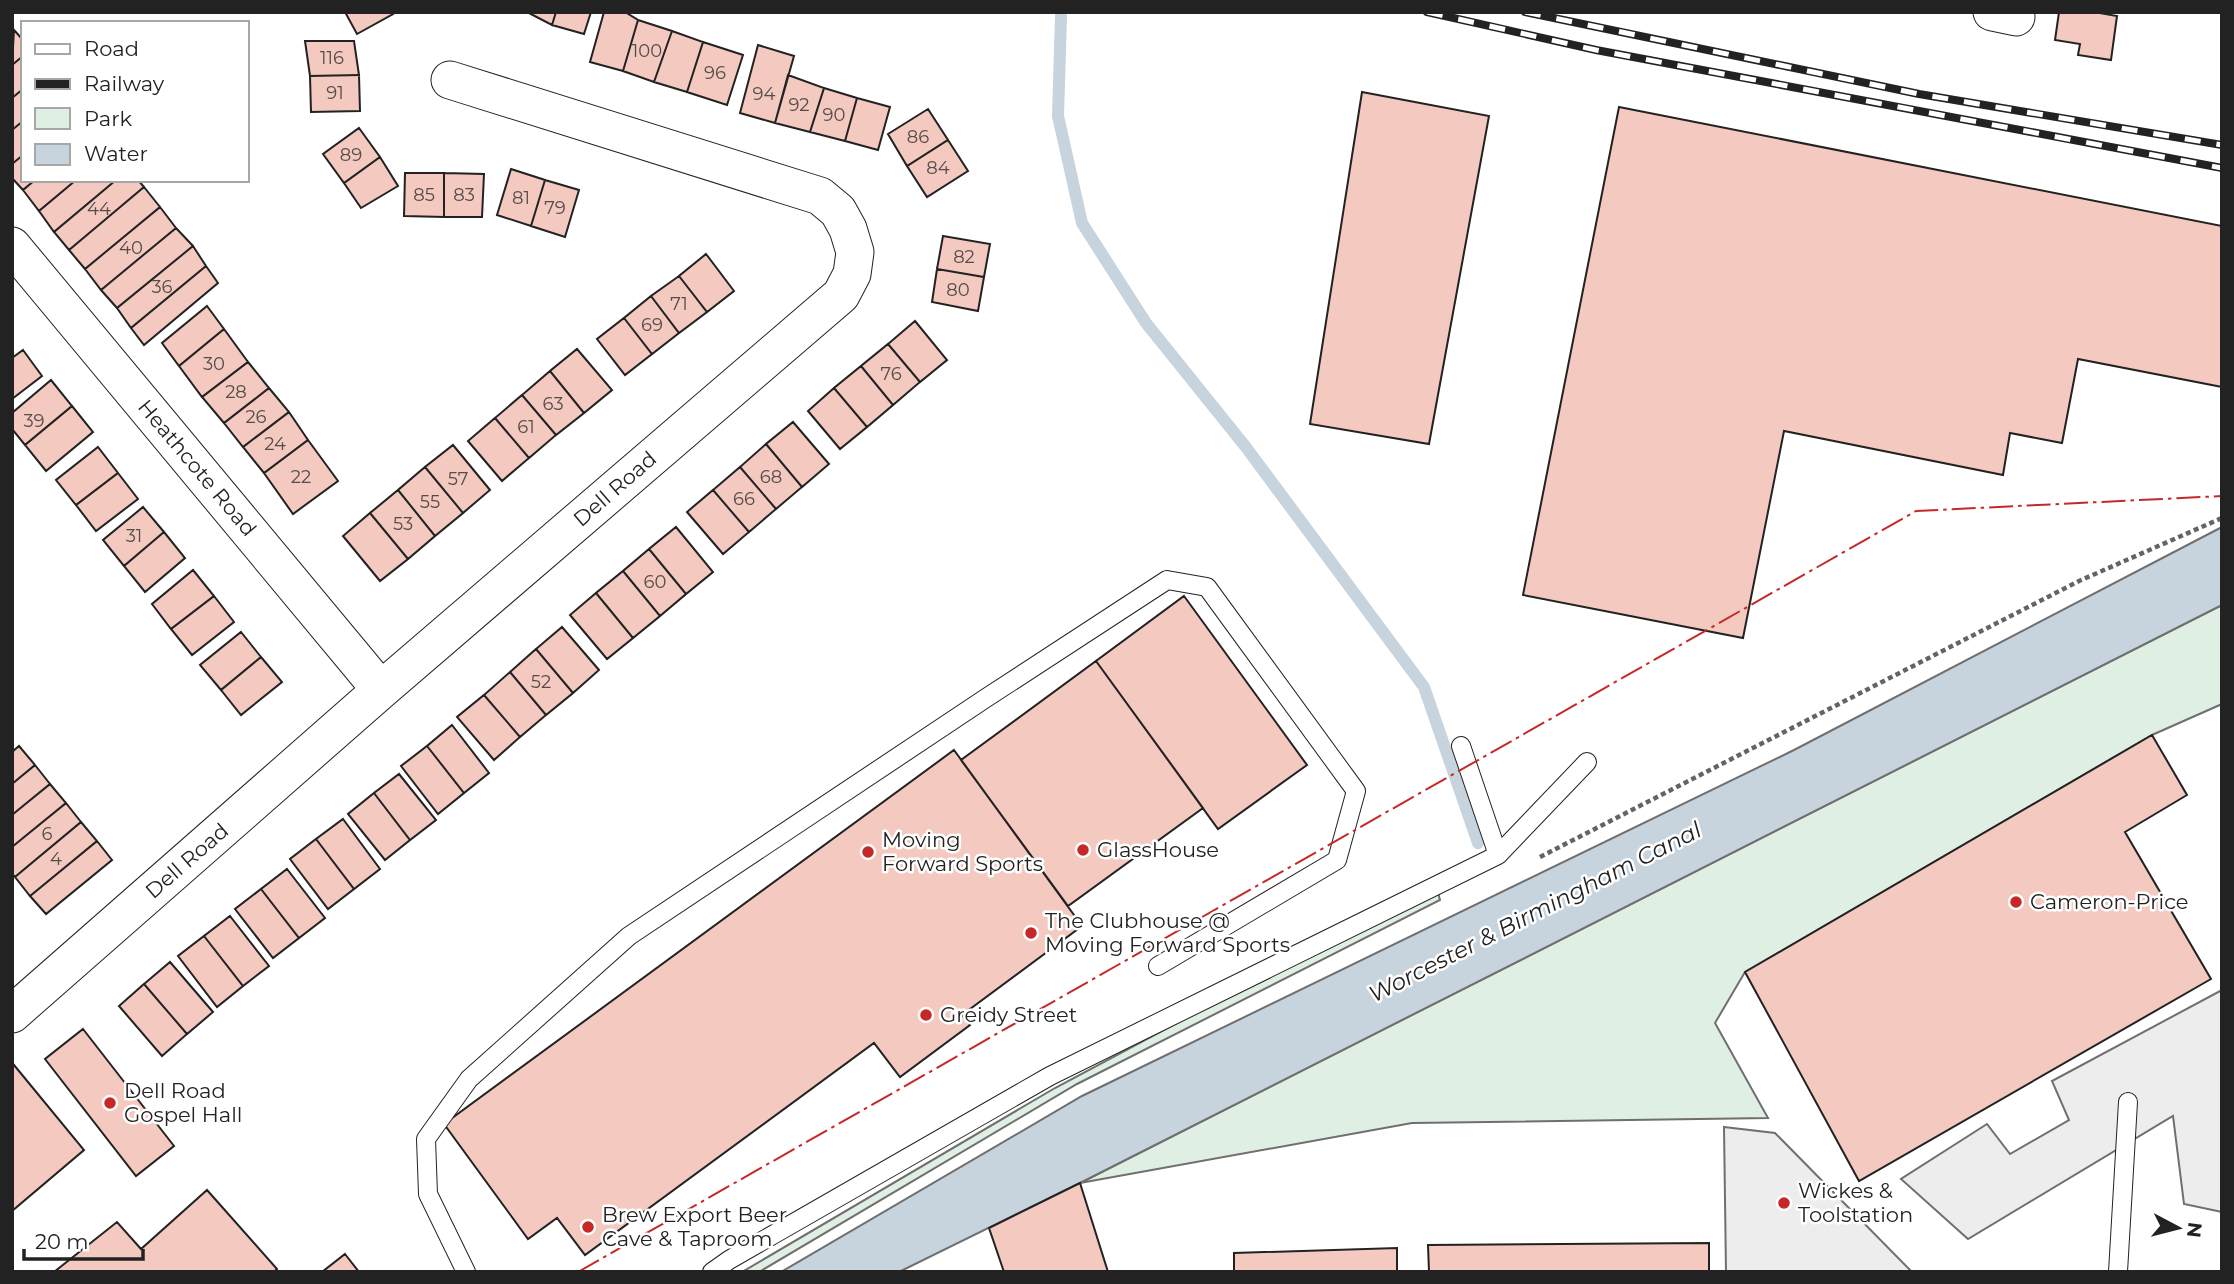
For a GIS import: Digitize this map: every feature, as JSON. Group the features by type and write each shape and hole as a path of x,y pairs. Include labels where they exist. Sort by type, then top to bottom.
{"street":[{"name":"Dell Road","path":"19,995 381,690 841,295 852,274 855,252 848,229 838,211 820,196 450,80"},
{"name":"Heathcote Road","path":"12,246 381,690"}],"lane":[{"path":"466,1272 428,1194 426,1139 469,1079 629,936 974,705 1167,580 1207,587 1356,791 1337,860 1158,966"},
{"path":"1461,746 1498,855"},
{"path":"712,1272 1049,1076 1498,855 1587,762"},
{"path":"2118,1272 2129,1102"}],"green space":[{"path":"2222,605 2222,704 2152,735 1745,972 1715,1023 1768,1118 1412,1123 1080,1183"},
{"path":"1436,885 1440,900 1077,1084 759,1272 742,1272 1055,1088"}],"shaded area":[{"path":"2222,990 2222,1212 2184,1204 2173,1116 1968,1239 1901,1179 1987,1124 2010,1154 2069,1120 2052,1081"},
{"name":"Wickes & Toolstation","path":"1724,1127 1775,1133 1912,1272 1726,1272"}],"water":[{"name":"Worcester & Birmingham Canal","path":"2222,527 2222,605 899,1272 781,1272 1082,1096 1794,750"}],"building":[{"path":"345,12 392,12 393,14 357,34"},
{"path":"527,12 556,12 552,25"},
{"path":"556,12 591,12 584,34 552,25"},
{"path":"604,12 625,12 638,20 623,71 590,62"},
{"path":"2059,12 2094,12 2117,16 2111,60 2078,55 2080,44 2055,40"},
{"path":"638,20 672,31 654,82 623,71"},
{"path":"14,30 21,38 21,58 12,65"},
{"path":"672,31 703,42 687,92 654,82"},
{"path":"305,41 354,41 359,75 310,76"},
{"path":"703,42 743,55 727,105 687,92"},
{"path":"758,45 794,56 775,123 740,113"},
{"path":"21,58 21,91 12,98 12,65"},
{"path":"359,75 360,111 311,112 310,76"},
{"path":"788,75 824,88 810,132 775,123"},
{"path":"824,88 857,98 845,141 810,132"},
{"path":"21,91 21,123 12,130 12,98"},
{"path":"1362,92 1489,116 1429,444 1310,424"},
{"path":"857,98 890,107 878,150 845,141"},
{"path":"1619,107 2222,226 2222,387 2078,359 2062,443 2010,433 2003,475 1784,431 1743,638 1523,595"},
{"path":"928,109 948,140 907,166 888,134"},
{"path":"21,123 21,157 12,164 12,130"},
{"path":"359,128 380,157 344,183 323,154"},
{"path":"948,140 968,171 927,197 907,166"},
{"path":"21,157 21,182 33,182 23,190 12,178 12,164"},
{"path":"380,157 398,186 361,208 344,183"},
{"path":"511,169 545,180 531,226 497,215"},
{"path":"405,173 444,173 444,217 404,216"},
{"path":"444,173 484,174 482,217 444,217"},
{"path":"545,180 579,190 565,237 531,226"},
{"path":"33,182 74,182 39,211 23,190"},
{"path":"74,182 114,182 54,232 39,211"},
{"path":"114,182 140,182 144,187 69,250 54,232"},
{"path":"144,187 160,207 85,269 69,250"},
{"path":"160,207 176,228 101,290 85,269"},
{"path":"176,228 193,246 117,308 101,290"},
{"path":"943,236 990,244 984,277 937,269"},
{"path":"193,246 206,266 131,328 117,308"},
{"path":"706,254 734,291 707,312 679,276"},
{"path":"206,266 218,283 144,345 131,328"},
{"path":"937,269 984,277 978,311 932,302"},
{"path":"679,276 707,312 679,333 651,296"},
{"path":"651,296 679,333 652,354 624,318"},
{"path":"207,306 224,329 179,366 162,343"},
{"path":"624,318 652,354 625,375 597,339"},
{"path":"915,321 947,360 920,382 888,344"},
{"path":"224,329 248,362 202,397 179,366"},
{"path":"888,344 920,382 893,405 861,366"},
{"path":"577,349 612,390 584,413 550,371"},
{"path":"23,350 42,376 12,399 12,358"},
{"path":"248,362 269,388 224,423 202,397"},
{"path":"861,366 893,405 867,427 834,388"},
{"path":"550,371 584,413 556,435 522,395"},
{"path":"51,380 72,406 25,445 12,429 12,413"},
{"path":"269,388 289,412 243,447 224,423"},
{"path":"834,388 867,427 840,449 808,411"},
{"path":"522,395 556,435 529,458 495,418"},
{"path":"72,406 93,432 46,471 25,445"},
{"path":"289,412 308,440 264,473 243,447"},
{"path":"495,418 529,458 502,481 468,441"},
{"path":"793,422 829,464 802,487 766,444"},
{"path":"308,440 338,481 293,514 264,473"},
{"path":"766,444 802,487 776,509 740,467"},
{"path":"453,445 490,490 463,513 425,467"},
{"path":"98,447 118,473 76,505 56,480"},
{"path":"425,467 463,513 435,536 398,490"},
{"path":"740,467 776,509 749,532 713,490"},
{"path":"118,473 138,499 96,531 76,505"},
{"path":"398,490 435,536 408,559 370,513"},
{"path":"713,490 749,532 723,554 687,512"},
{"path":"143,507 164,532 124,566 103,540"},
{"path":"370,513 408,559 380,581 343,536"},
{"path":"676,527 713,572 686,594 649,549"},
{"path":"164,532 185,558 145,592 124,566"},
{"path":"649,549 686,594 660,616 623,571"},
{"path":"193,570 214,596 171,629 152,604"},
{"path":"623,571 660,616 633,638 596,593"},
{"path":"596,593 633,638 607,659 570,615"},
{"path":"214,596 234,622 192,655 171,629"},
{"path":"1184,596 1307,765 1218,829 1096,661"},
{"path":"562,627 599,670 573,693 536,649"},
{"path":"241,632 261,657 221,690 200,665"},
{"path":"536,649 573,693 546,715 510,672"},
{"path":"261,657 282,682 241,715 221,690"},
{"path":"1096,661 1203,808 1068,906 961,760"},
{"path":"510,672 546,715 520,737 484,695"},
{"path":"484,695 520,737 494,760 457,717"},
{"path":"452,725 489,773 464,793 427,746"},
{"name":"Cameron-Price","path":"2152,735 2187,795 2125,832 2211,979 1859,1181 1745,972"},
{"path":"19,746 35,765 12,784 12,752"},
{"path":"427,746 464,793 438,814 401,766"},
{"path":"954,750 1082,926 962,1015 970,1025 900,1077 874,1043 585,1255 557,1218 528,1239 444,1124"},
{"path":"35,765 50,784 12,815 12,784"},
{"path":"399,774 436,820 410,840 374,793"},
{"path":"50,784 66,803 12,847 12,815"},
{"path":"374,793 410,840 385,860 348,814"},
{"path":"66,803 81,822 15,877 12,874 12,847"},
{"path":"343,819 380,869 354,889 316,839"},
{"path":"81,822 97,841 30,896 15,877"},
{"path":"316,839 354,889 328,909 290,859"},
{"path":"97,841 112,860 46,914 30,896"},
{"path":"287,869 325,918 299,938 261,889"},
{"path":"261,889 299,938 273,958 235,909"},
{"path":"230,916 269,966 243,986 204,936"},
{"path":"204,936 243,986 217,1007 178,956"},
{"path":"170,962 213,1012 187,1034 144,984"},
{"path":"144,984 187,1034 162,1056 119,1006"},
{"name":"Dell Road Gospel Hall","path":"83,1029 174,1146 136,1176 45,1059"},
{"path":"14,1065 84,1150 12,1211 12,1067"},
{"path":"1080,1183 1108,1272 1004,1272 989,1228"},
{"path":"207,1190 277,1269 274,1272 54,1272 117,1222 141,1249"},
{"path":"1709,1243 1709,1272 1429,1272 1428,1245"},
{"path":"1397,1248 1397,1272 1234,1272 1234,1253"},
{"path":"345,1254 359,1272 322,1272"}],"waterway":[{"path":"1061,16 1058,116 1082,223 1146,323 1245,446 1424,687 1478,843"}],"railway":[{"path":"1427,12 1596,50 2222,168"},
{"path":"1525,12 1919,94 2222,145"}],"power":[{"path":"578,1272 1916,511 2222,496"}],"place":[{"name":"GlassHouse","path":"1083,850"},
{"name":"Moving Forward Sports","path":"868,852"},
{"name":"Cameron-Price","path":"2016,902"},
{"name":"The Clubhouse @ Moving Forward Sports","path":"1031,933"},
{"name":"Greidy Street","path":"926,1015"},
{"name":"Dell Road Gospel Hall","path":"110,1103"},
{"name":"Wickes & Toolstation","path":"1784,1203"},
{"name":"Brew Export Beer Cave & Taproom","path":"588,1227"}]}
